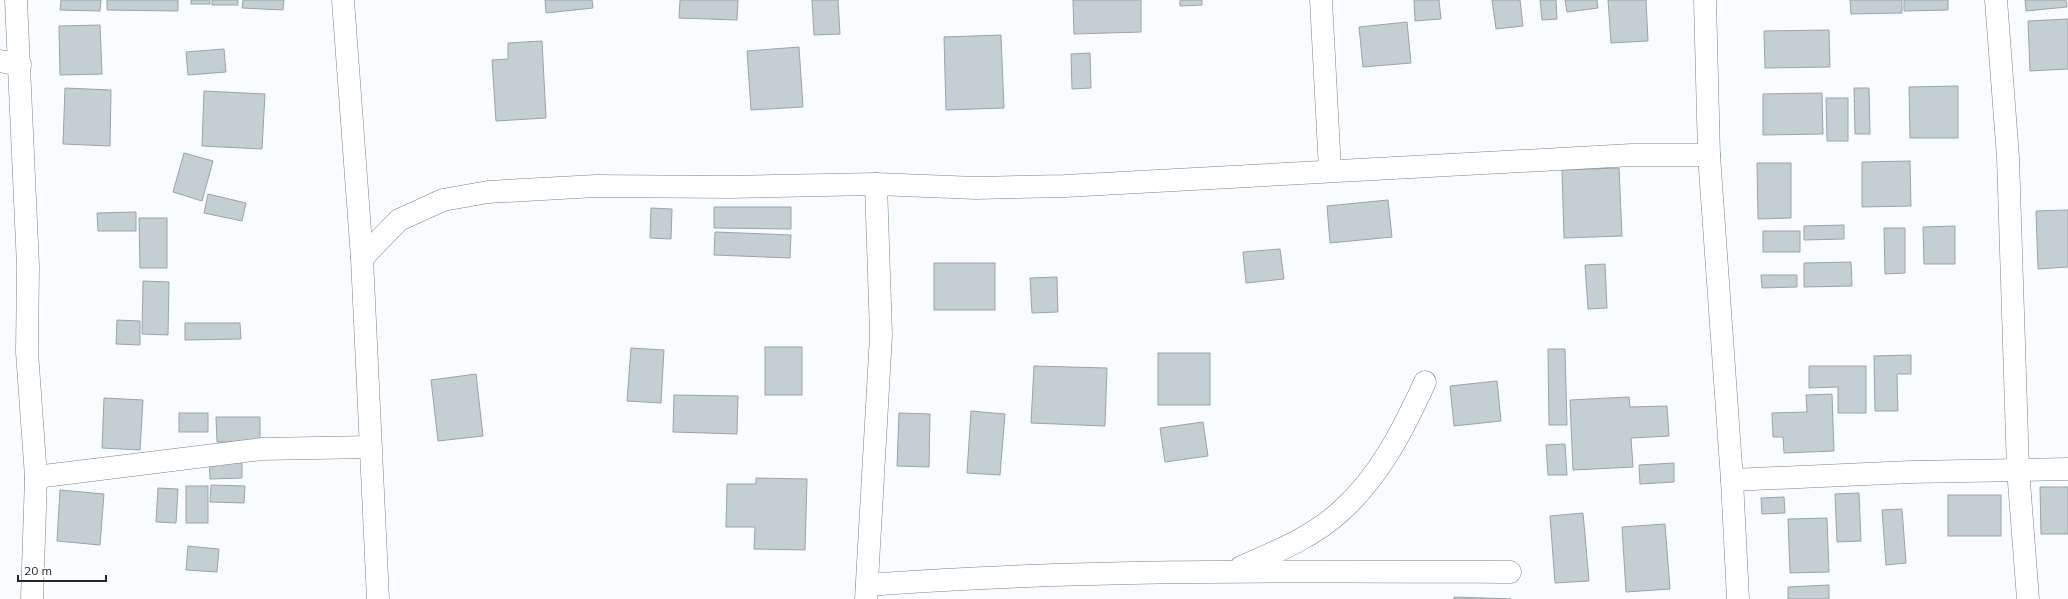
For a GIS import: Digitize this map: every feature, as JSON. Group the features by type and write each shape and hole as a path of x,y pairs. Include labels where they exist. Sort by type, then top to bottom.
{"street":[{"path":"16,0 10,63 28,266 27,352 36,477 32,599"},
{"path":"343,0 362,258 378,599"},
{"path":"1321,0 1330,170"},
{"path":"1705,0 1709,155 1732,480 1738,599"},
{"path":"1996,0 2008,157 2018,469 2028,599"},
{"path":"362,258 399,220 443,200 488,192 596,186 731,188 876,184 976,188 1065,186 1330,170 1632,155 1709,155"},
{"path":"876,184 880,335 866,592 965,578 1233,571 1510,572"},
{"path":"1233,571 1282,549 1319,528 1342,511 1365,486 1383,461 1405,426 1425,382"},
{"path":"36,477 262,448 370,447"},
{"path":"1732,480 2018,469 2068,469"}],"building":[{"path":"61,0 101,0 100,11 60,10"},
{"path":"107,0 178,0 178,11 107,10"},
{"path":"191,0 210,0 210,4 191,4"},
{"path":"212,0 238,0 238,5 212,5"},
{"path":"243,0 284,0 283,10 242,8"},
{"path":"545,0 592,0 593,8 546,13"},
{"path":"680,0 738,0 737,20 679,18"},
{"path":"812,0 838,0 840,34 814,35"},
{"path":"1073,0 1141,0 1141,32 1074,34"},
{"path":"1180,0 1202,0 1202,5 1180,6"},
{"path":"1414,0 1439,0 1441,19 1415,21"},
{"path":"1492,0 1520,0 1523,26 1496,29"},
{"path":"1540,0 1556,0 1557,19 1542,20"},
{"path":"1565,0 1597,0 1598,8 1567,12"},
{"path":"1608,0 1646,0 1648,41 1611,43"},
{"path":"1850,0 1902,0 1902,13 1851,14"},
{"path":"1904,0 1948,0 1948,10 1904,11"},
{"path":"2025,0 2066,0 2067,7 2026,11"},
{"path":"2068,19 2068,69 2030,71 2028,21"},
{"path":"1407,22 1411,63 1363,67 1359,27"},
{"path":"100,25 102,74 60,75 59,26"},
{"path":"1829,30 1830,67 1765,68 1764,31"},
{"path":"1001,35 1004,108 946,110 944,37"},
{"path":"542,41 546,118 496,121 492,60 508,59 508,43"},
{"path":"799,47 803,107 751,110 747,51"},
{"path":"224,49 226,72 188,75 186,52"},
{"path":"1090,53 1091,88 1072,89 1071,54"},
{"path":"1958,86 1958,138 1910,138 1909,87"},
{"path":"65,88 111,90 110,146 63,144"},
{"path":"1854,88 1869,88 1870,134 1855,134"},
{"path":"204,91 265,94 262,149 202,146"},
{"path":"1822,93 1823,134 1763,135 1763,94"},
{"path":"1826,98 1848,98 1848,141 1827,141"},
{"path":"184,153 213,161 202,201 173,192"},
{"path":"1910,161 1911,206 1862,207 1862,162"},
{"path":"1757,163 1791,163 1791,218 1758,219"},
{"path":"1619,168 1622,236 1564,238 1562,170"},
{"path":"208,194 246,203 242,221 204,213"},
{"path":"1388,200 1392,237 1330,243 1327,206"},
{"path":"714,207 791,207 791,229 714,228"},
{"path":"651,208 672,209 671,239 650,238"},
{"path":"2068,210 2068,267 2038,269 2036,211"},
{"path":"136,212 136,231 98,231 97,213"},
{"path":"139,218 167,218 167,268 140,268"},
{"path":"1844,225 1844,239 1804,240 1804,226"},
{"path":"1955,226 1955,264 1924,264 1923,227"},
{"path":"1884,228 1905,228 1905,273 1885,274"},
{"path":"1763,231 1800,231 1800,252 1763,252"},
{"path":"715,232 791,235 790,258 714,255"},
{"path":"1280,249 1284,279 1246,283 1243,252"},
{"path":"1851,262 1852,286 1804,287 1804,263"},
{"path":"934,263 995,263 995,310 934,310"},
{"path":"1605,264 1607,308 1588,309 1585,265"},
{"path":"1761,275 1797,275 1797,287 1762,288"},
{"path":"1057,277 1058,312 1032,313 1030,278"},
{"path":"143,281 169,282 168,335 142,334"},
{"path":"117,320 140,321 140,345 116,344"},
{"path":"185,323 240,323 241,339 185,340"},
{"path":"765,347 802,347 802,395 765,395"},
{"path":"631,348 664,350 661,403 627,401"},
{"path":"1548,349 1565,349 1567,425 1549,425"},
{"path":"1158,353 1210,353 1210,405 1158,405"},
{"path":"1911,355 1911,374 1897,374 1898,411 1875,411 1874,356"},
{"path":"1034,366 1107,368 1105,426 1031,423"},
{"path":"1809,366 1866,366 1866,413 1838,413 1838,387 1809,388"},
{"path":"476,374 483,436 438,441 431,380"},
{"path":"1497,381 1501,421 1454,426 1450,386"},
{"path":"1832,394 1834,451 1784,453 1783,437 1773,437 1772,413 1807,412 1806,395"},
{"path":"674,395 738,396 737,434 673,432"},
{"path":"1629,397 1630,407 1667,406 1669,436 1631,438 1633,467 1573,470 1570,400"},
{"path":"104,398 143,400 140,450 102,448"},
{"path":"971,411 1005,414 1000,475 967,473"},
{"path":"179,413 208,413 208,432 179,432"},
{"path":"899,413 930,414 929,467 897,466"},
{"path":"216,417 260,417 260,442 217,442"},
{"path":"1203,422 1208,456 1165,462 1160,428"},
{"path":"1565,444 1567,475 1548,475 1546,445"},
{"path":"209,455 242,455 242,478 210,479"},
{"path":"1674,463 1674,482 1640,484 1639,465"},
{"path":"756,478 807,479 805,550 754,549 755,527 726,527 727,484 756,484"},
{"path":"211,485 245,486 244,503 210,502"},
{"path":"186,486 208,486 208,523 186,523"},
{"path":"2040,487 2068,487 2068,534 2041,534"},
{"path":"158,488 178,489 176,523 156,522"},
{"path":"60,490 104,494 100,545 57,541"},
{"path":"1859,493 1861,541 1837,542 1835,494"},
{"path":"1948,495 2001,495 2001,536 1948,536"},
{"path":"1784,497 1785,513 1762,514 1761,498"},
{"path":"1902,509 1906,563 1886,565 1882,510"},
{"path":"1583,513 1589,581 1555,583 1550,516"},
{"path":"1827,518 1829,572 1790,573 1788,519"},
{"path":"1665,524 1670,589 1626,592 1622,527"},
{"path":"188,546 219,549 217,572 186,570"},
{"path":"1829,585 1829,599 1788,599 1788,587"},
{"path":"1454,597 1511,599 1454,599"}]}
